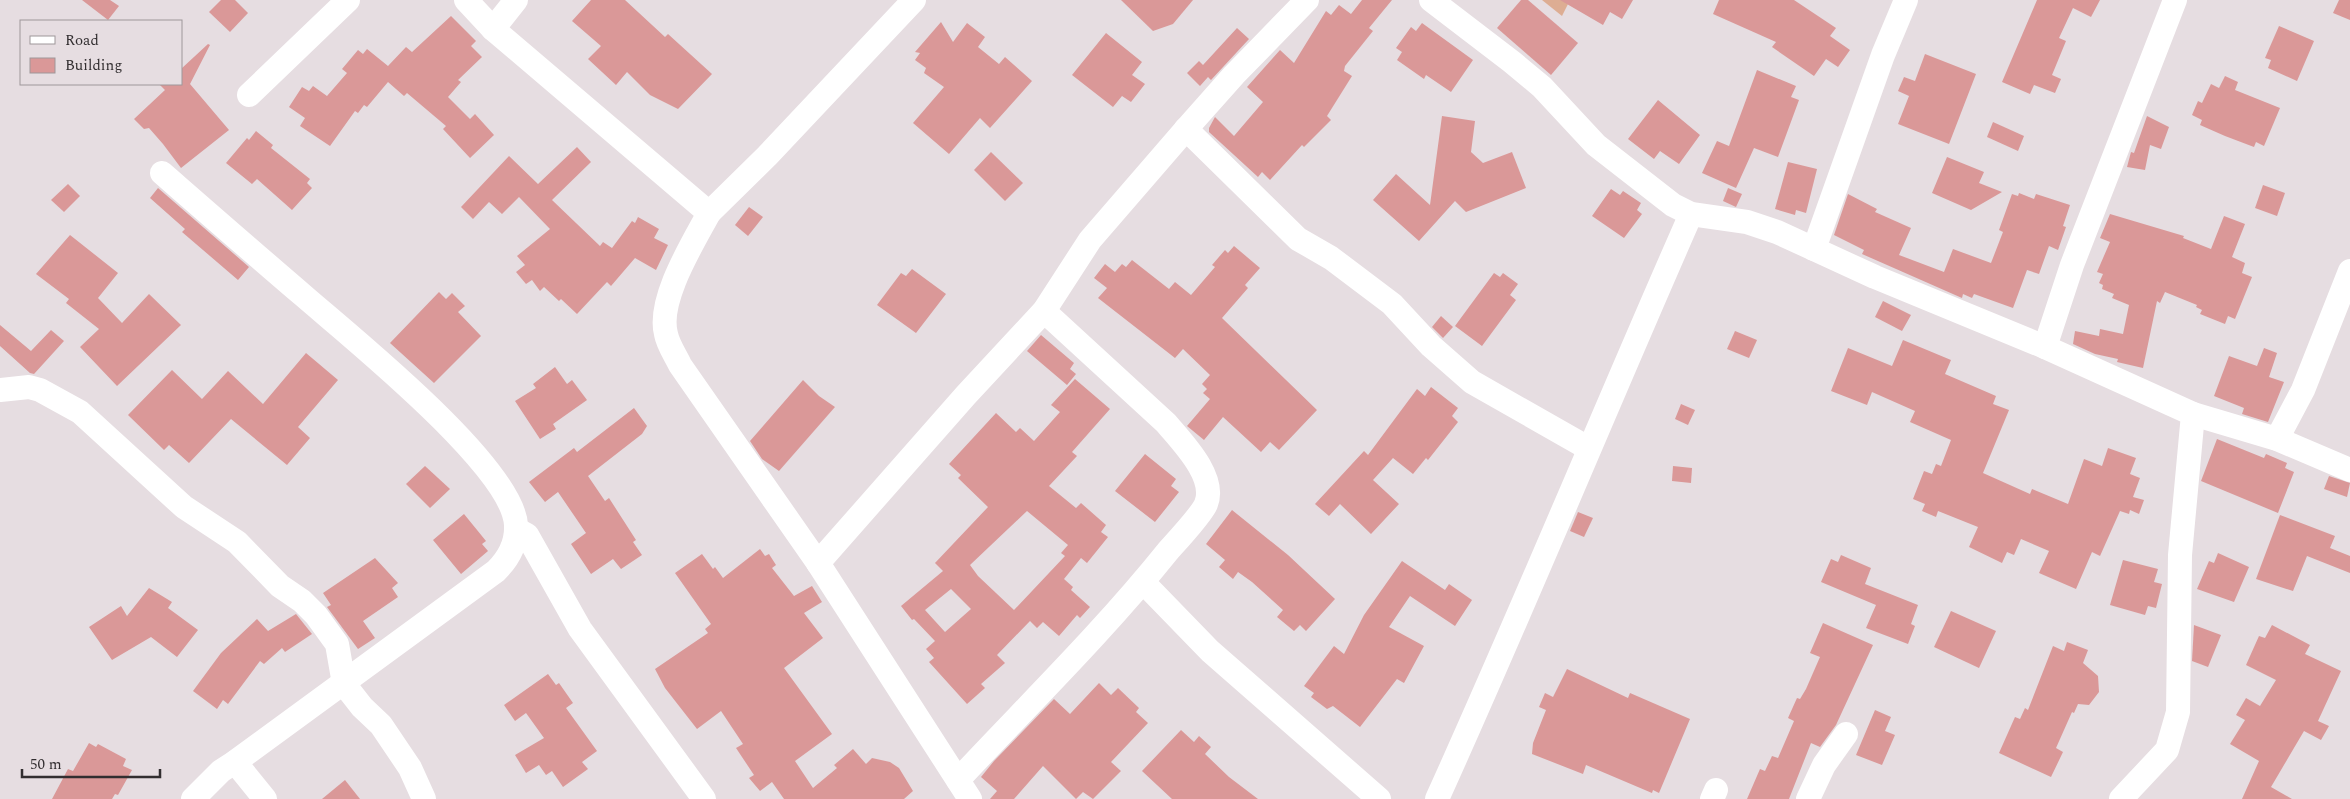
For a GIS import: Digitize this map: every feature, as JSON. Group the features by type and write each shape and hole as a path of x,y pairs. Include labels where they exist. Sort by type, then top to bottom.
{"street":[{"path":"249,95 348,0"},
{"path":"466,0 493,29 708,213"},
{"path":"493,29 516,0"},
{"path":"914,0 767,156 708,213 672,289 665,312 666,334 680,365 818,563 964,789 1143,582 1206,504 1208,484 1198,463 1166,423 1044,312"},
{"path":"818,563 966,395 1044,312 1090,240 1234,75 1306,0"},
{"path":"1431,0 1542,87 1596,145 1616,162 1657,194 1691,214 1747,222 1777,232 1875,277 2044,347 2193,414 2277,439 2350,470"},
{"path":"1814,249 1894,25 1906,0"},
{"path":"2044,347 2072,265 2175,0"},
{"path":"1186,129 1298,239 1331,258 1392,304 1431,346 1472,382 1588,448"},
{"path":"162,173 424,401 494,479 511,506 516,529 509,558 496,571 344,684 220,771 193,799"},
{"path":"1437,799 1510,639 1588,448 1691,214"},
{"path":"2277,439 2303,390 2350,271"},
{"path":"0,390 30,387 40,390 80,412 184,506 237,542 280,586 302,601 316,615 337,644 344,684 362,707 381,725 410,768 424,799"},
{"path":"2121,799 2167,750 2178,712 2180,555 2193,414"},
{"path":"516,529 527,535 580,629 704,799"},
{"path":"1143,582 1210,651 1378,799"},
{"path":"1808,799 1824,765 1846,734"},
{"path":"235,762 265,799"}],"shaded area":[{"path":"1542,0 1570,0 1562,16"}],"building":[{"path":"82,0 110,0 119,6 108,20"},
{"path":"221,0 235,0 248,13 230,32 209,12"},
{"path":"591,0 625,0 665,37 668,34 712,74 678,109 650,95 627,72 616,85 588,59 601,46 572,21"},
{"path":"1121,0 1193,0 1173,24 1153,31"},
{"path":"1362,0 1392,0 1369,28 1373,31 1345,66 1344,71 1352,76 1327,116 1331,120 1304,147 1302,145 1270,180 1262,172 1258,177 1209,132 1215,117 1234,136 1263,102 1247,87 1280,50 1294,63 1326,11 1331,15 1339,5 1351,14"},
{"path":"1521,0 1528,0 1578,43 1551,75 1497,28"},
{"path":"1560,0 1633,0 1622,19 1610,12 1603,25"},
{"path":"1719,0 1794,0 1836,28 1830,36 1850,50 1838,67 1826,59 1814,76 1772,47 1776,42 1713,14"},
{"path":"2037,0 2100,0 2091,17 2073,8 2059,38 2066,41 2052,75 2061,79 2055,93 2034,85 2030,94 2002,82"},
{"path":"2339,0 2350,0 2350,20 2333,13"},
{"path":"451,16 476,41 471,46 482,57 458,80 461,82 448,97 470,119 475,114 494,135 470,158 443,129 446,126 407,93 404,96 388,82 367,107 364,105 358,113 355,111 330,146 300,126 305,118 289,107 302,87 309,91 313,86 327,96 347,73 342,69 358,50 363,54 367,49 388,66 406,47 412,52"},
{"path":"941,22 953,42 967,23 985,37 978,47 999,64 1005,57 1032,81 990,128 980,118 949,154 913,123 944,87 924,73 926,68 915,60 920,53 915,52"},
{"path":"1422,23 1473,60 1451,92 1426,75 1424,79 1397,60 1402,52 1396,48 1411,27 1416,31"},
{"path":"2279,26 2314,41 2297,81 2268,68 2271,60 2265,58"},
{"path":"1237,28 1249,39 1211,80 1208,77 1200,86 1187,73 1199,61 1203,65"},
{"path":"1106,33 1142,62 1132,75 1145,84 1131,102 1122,96 1113,107 1072,75"},
{"path":"208,44 210,45 190,84 229,130 181,168 149,128 144,129 134,119 165,90 160,85 182,85 182,68"},
{"path":"1925,54 1976,74 1949,144 1898,124 1909,96 1898,91 1904,77 1915,81"},
{"path":"1757,70 1796,86 1791,97 1799,100 1778,157 1754,148 1736,188 1702,173 1717,141 1729,146"},
{"path":"2225,76 2238,82 2235,90 2280,108 2264,146 2256,142 2254,147 2225,136 2200,125 2202,120 2192,115 2198,101 2202,103 2211,84 2219,88"},
{"path":"1658,100 1700,135 1679,164 1660,151 1654,159 1628,139"},
{"path":"1442,116 1475,121 1471,152 1483,163 1512,152 1526,188 1466,212 1455,201 1419,241 1373,200 1396,174 1430,205"},
{"path":"2147,116 2169,127 2161,149 2150,145 2145,170 2127,167 2131,152 2134,153"},
{"path":"1993,122 2024,136 2018,151 1987,137"},
{"path":"256,131 273,145 271,148 310,179 307,183 312,188 292,210 257,179 252,184 226,163 247,138 249,140"},
{"path":"577,147 591,162 552,200 600,246 603,242 612,248 632,221 635,223 638,217 659,229 654,238 668,245 656,270 635,258 611,286 607,282 577,314 544,287 540,291 532,280 526,284 516,272 525,265 517,256 550,229 519,197 502,214 489,202 473,219 461,207 509,156 538,184"},
{"path":"991,152 1023,183 1005,201 974,170"},
{"path":"1947,157 1984,172 1979,183 2002,192 1971,210 1932,193"},
{"path":"1788,162 1817,169 1806,213 1796,210 1795,215 1775,209"},
{"path":"68,184 80,196 64,212 51,200"},
{"path":"2263,185 2285,193 2277,216 2255,208"},
{"path":"158,188 249,267 238,280 182,232 185,229 150,198"},
{"path":"1728,188 1742,194 1736,207 1723,201"},
{"path":"1611,189 1620,195 1623,191 1641,203 1637,210 1642,214 1624,238 1592,216"},
{"path":"2019,193 2034,199 2036,194 2070,205 2063,226 2066,227 2058,250 2049,246 2039,274 2027,270 2013,308 1974,294 1972,298 1963,294 1962,298 1862,254 1864,250 1834,235 1848,194 1877,209 1875,212 1911,228 1899,255 1944,272 1953,249 1991,263 2003,232 1999,230 2012,194 2018,196"},
{"path":"749,207 763,217 748,236 735,225"},
{"path":"2110,214 2184,236 2183,238 2211,249 2224,216 2245,224 2232,257 2245,263 2242,273 2252,277 2235,319 2228,316 2225,324 2200,314 2202,310 2196,307 2197,305 2165,292 2160,303 2157,301 2143,368 2117,362 2118,359 2095,354 2073,344 2075,331 2099,336 2100,329 2123,334 2129,305 2112,298 2114,294 2102,289 2103,285 2099,283 2103,274 2097,272 2110,242 2100,238"},
{"path":"70,235 118,273 98,298 122,323 149,294 181,325 117,386 80,347 99,329 66,303 69,299 36,274"},
{"path":"1234,246 1260,268 1245,285 1248,288 1222,318 1317,410 1279,450 1270,442 1261,452 1223,417 1204,440 1187,426 1210,399 1203,393 1207,389 1202,384 1210,375 1183,349 1175,358 1098,298 1107,288 1094,278 1105,264 1115,272 1122,264 1126,267 1132,260 1169,289 1175,282 1191,295 1215,267 1212,265 1225,250 1228,253"},
{"path":"912,269 946,294 916,333 877,305 901,273 906,276"},
{"path":"1494,273 1500,277 1503,273 1518,284 1510,295 1516,300 1482,346 1455,326"},
{"path":"439,292 446,299 452,293 465,306 458,312 481,336 434,383 390,343"},
{"path":"1883,301 1911,315 1902,331 1875,317"},
{"path":"1441,316 1453,327 1443,338 1432,327"},
{"path":"0,325 31,351 51,330 64,341 34,374 30,373 0,346"},
{"path":"1735,331 1757,340 1749,358 1727,349"},
{"path":"1041,335 1074,363 1070,369 1076,374 1067,385 1027,351"},
{"path":"1903,340 1951,360 1945,374 1996,396 1993,404 2009,410 1983,473 2030,494 2032,489 2068,504 2084,459 2102,466 2108,448 2136,458 2130,474 2140,478 2133,497 2144,500 2139,514 2130,510 2129,514 2120,511 2100,556 2092,552 2076,589 2039,573 2049,551 2021,539 2014,555 2007,552 2002,563 1969,547 1978,527 1938,511 1936,517 1922,511 1925,504 1913,499 1924,471 1932,474 1936,464 1941,466 1951,440 1910,422 1915,411 1872,392 1867,405 1831,391 1848,348 1892,366"},
{"path":"2264,348 2277,353 2269,377 2284,382 2268,422 2242,414 2244,408 2214,396 2229,356 2257,366"},
{"path":"306,353 338,380 298,427 310,438 287,465 231,419 189,463 169,445 164,450 128,415 172,370 202,399 228,371 263,404"},
{"path":"555,367 567,384 572,380 587,400 553,424 556,429 540,439 515,401 536,388 533,384"},
{"path":"1075,379 1110,409 1072,452 1077,456 1049,486 1076,508 1081,503 1106,525 1101,532 1108,537 1087,563 1081,558 1064,579 1073,587 1071,590 1090,607 1080,618 1077,615 1059,636 1043,622 1037,628 1030,621 997,655 1005,663 981,684 985,688 967,704 929,662 934,658 926,649 935,641 914,619 912,620 901,606 943,571 935,563 988,507 958,478 961,475 949,464 996,413 1016,432 1020,428 1034,441 1060,412 1051,405","holes":["1027,511 1068,545 1061,553 1065,556 1014,610 978,576 970,565","951,589 971,609 945,632 925,610"]},
{"path":"803,380 819,396 835,407 779,471 762,459 750,441"},
{"path":"1431,387 1458,408 1452,416 1458,422 1428,460 1426,458 1413,474 1393,458 1373,480 1399,504 1371,534 1340,504 1329,516 1315,504 1364,451 1368,455 1417,389 1425,396"},
{"path":"1681,404 1695,410 1688,425 1675,419"},
{"path":"634,408 647,426 642,434 588,476 605,501 609,498 636,540 633,542 642,555 621,569 613,559 591,574 571,544 586,533 558,492 545,502 529,482 574,448 577,452"},
{"path":"2217,439 2264,458 2266,454 2287,463 2285,468 2294,472 2278,513 2201,481"},
{"path":"1145,454 1176,479 1171,486 1179,492 1155,522 1115,491"},
{"path":"425,466 450,489 430,508 406,484"},
{"path":"1673,466 1692,468 1691,483 1672,481"},
{"path":"2329,476 2350,483 2347,497 2324,489"},
{"path":"1232,510 1288,555 1335,599 1306,631 1300,625 1294,631 1277,617 1283,610 1252,582 1238,572 1233,579 1219,567 1225,560 1206,544"},
{"path":"1578,512 1593,518 1584,537 1570,531"},
{"path":"464,514 486,541 482,544 488,551 461,574 433,540"},
{"path":"2280,515 2335,536 2330,548 2350,556 2350,573 2307,556 2293,591 2256,579"},
{"path":"760,549 765,556 769,554 776,565 772,568 794,596 812,586 822,602 804,613 823,638 784,668 832,734 795,761 813,788 837,768 834,765 853,749 866,764 872,758 890,762 899,768 913,791 904,799 784,799 772,782 760,791 749,778 754,775 736,748 743,744 721,711 697,729 665,688 655,669 708,633 705,629 711,624 675,573 702,554 713,569 715,567 723,578"},
{"path":"2218,553 2249,567 2234,602 2197,589 2209,561 2214,563"},
{"path":"1841,555 1871,568 1865,584 1918,605 1911,624 1915,626 1908,644 1866,628 1876,605 1821,582 1831,559 1838,562"},
{"path":"375,558 398,583 392,588 398,597 363,621 375,638 358,649 327,607 331,605 323,593"},
{"path":"2123,560 2158,569 2154,582 2162,584 2156,608 2148,606 2145,615 2110,605"},
{"path":"1402,561 1445,590 1449,584 1472,600 1455,626 1410,596 1389,627 1424,646 1404,683 1397,679 1360,727 1333,706 1327,709 1311,697 1314,693 1304,686 1334,646 1344,654 1364,615"},
{"path":"149,588 172,602 168,608 198,630 177,657 151,637 112,660 89,627 121,606 127,616"},
{"path":"1951,611 1996,631 1979,668 1934,647"},
{"path":"296,614 312,634 285,652 282,648 264,664 260,661 228,704 223,700 217,709 193,691 221,653 257,619 268,631"},
{"path":"1823,623 1873,645 1836,725 1820,747 1811,743 1789,799 1747,799 1760,769 1765,771 1772,756 1778,758 1794,721 1788,718 1797,698 1800,699 1806,689 1820,657 1810,653"},
{"path":"2194,625 2221,635 2208,667 2192,661"},
{"path":"2272,625 2310,645 2305,654 2341,671 2318,721 2329,726 2321,740 2304,731 2271,787 2292,799 2242,799 2259,761 2230,744 2245,720 2236,715 2246,698 2260,706 2276,680 2246,665 2259,636 2265,638"},
{"path":"2067,642 2088,650 2083,663 2098,676 2099,692 2089,705 2078,704 2074,713 2072,712 2056,748 2063,752 2051,777 1999,753 2015,717 2020,719 2025,708 2028,710 2053,646 2064,651"},
{"path":"1567,669 1628,698 1630,693 1690,719 1659,793 1653,790 1652,793 1586,765 1583,774 1532,754 1533,743 1546,710 1539,707 1545,693 1553,697"},
{"path":"548,674 556,685 559,683 573,703 566,708 597,751 582,762 588,769 563,787 552,771 546,775 539,765 526,773 515,755 544,738 526,713 515,721 504,705"},
{"path":"1099,683 1111,695 1118,688 1139,708 1136,712 1148,723 1111,762 1121,771 1093,799 1083,792 1076,799 1043,766 1014,799 990,799 997,791 981,777 994,761 1054,699 1070,714"},
{"path":"1875,710 1891,717 1885,731 1895,735 1882,765 1856,755"},
{"path":"1181,730 1194,742 1199,736 1211,747 1205,754 1229,777 1258,799 1172,799 1142,771"},
{"path":"89,743 96,747 98,744 126,759 123,766 132,770 118,795 115,794 112,799 52,799 68,769 73,771"},
{"path":"345,780 360,799 322,799"}]}
